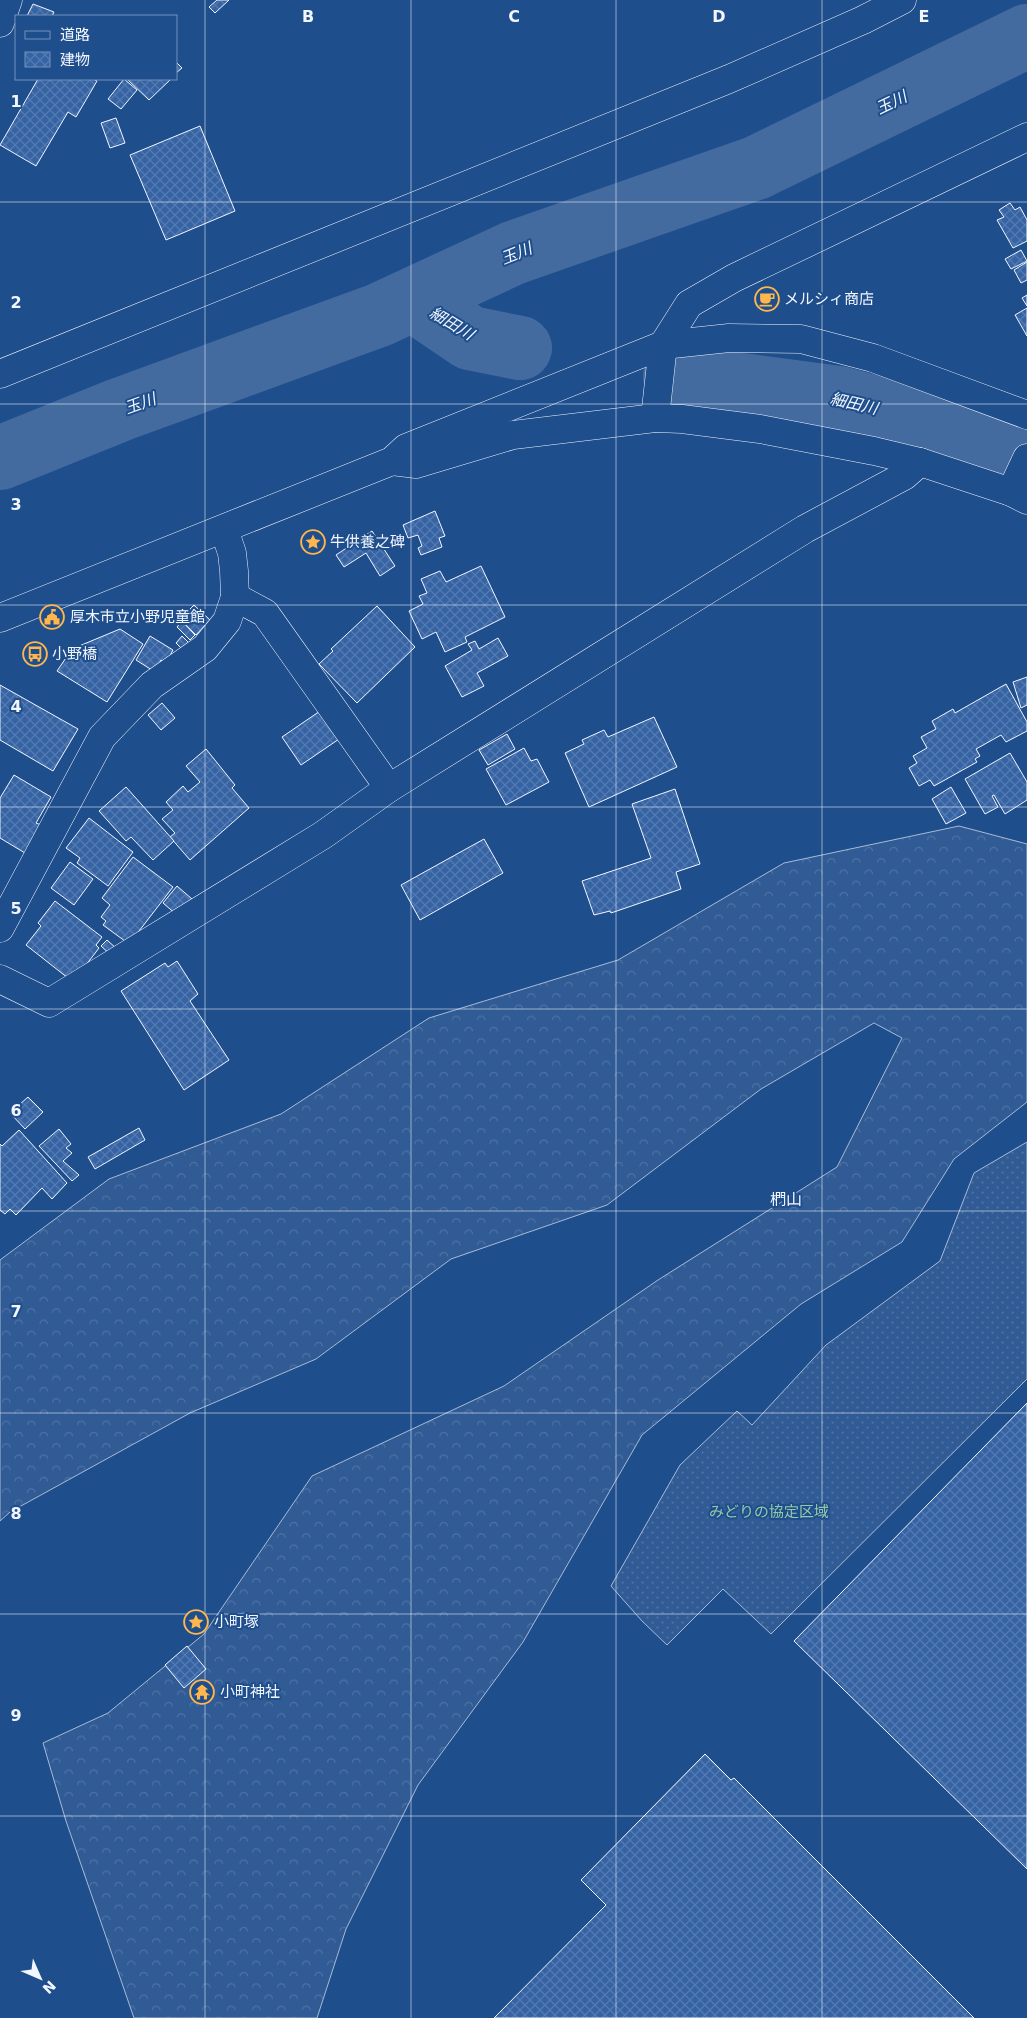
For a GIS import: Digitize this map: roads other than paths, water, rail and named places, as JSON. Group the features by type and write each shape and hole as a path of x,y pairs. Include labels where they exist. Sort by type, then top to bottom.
{"street":[{"path":"0,23 8,0"},
{"path":"0,374 729,79 863,20 902,0"},
{"path":"656,407 663,352 689,304 734,278 1027,136"},
{"path":"0,618 392,461 406,448 663,352 729,338 801,339 873,358 1027,415"},
{"path":"392,461 416,464 513,435 656,407 760,430 874,451 1021,482"},
{"path":"0,979 49,1004 324,835 389,788 805,529 904,476 920,462"},
{"path":"0,928 102,737 152,685 205,648 227,622 235,597 232,553 224,529"},
{"path":"235,597 265,613 389,788"}],"waterway":[{"name":"玉川","path":"0,458 119,410 379,315 513,253 756,168 1027,36"},
{"name":"細田川","path":"414,300 470,338 520,348"},
{"name":"細田川","path":"675,376 839,398 948,427 1027,456"}],"place":[{"name":"メルシィ商店","path":"767,299"},
{"name":"牛供養之碑","path":"313,542"},
{"name":"厚木市立小野児童館","path":"52,617"},
{"name":"小野橋","path":"35,654"},
{"name":"小町塚","path":"196,1622"},
{"name":"小町神社","path":"202,1692"}],"district":[{"name":"椚山","path":"786,1199"}],"park label":[{"name":"みどりの協定区域","path":"769,1512"}]}
